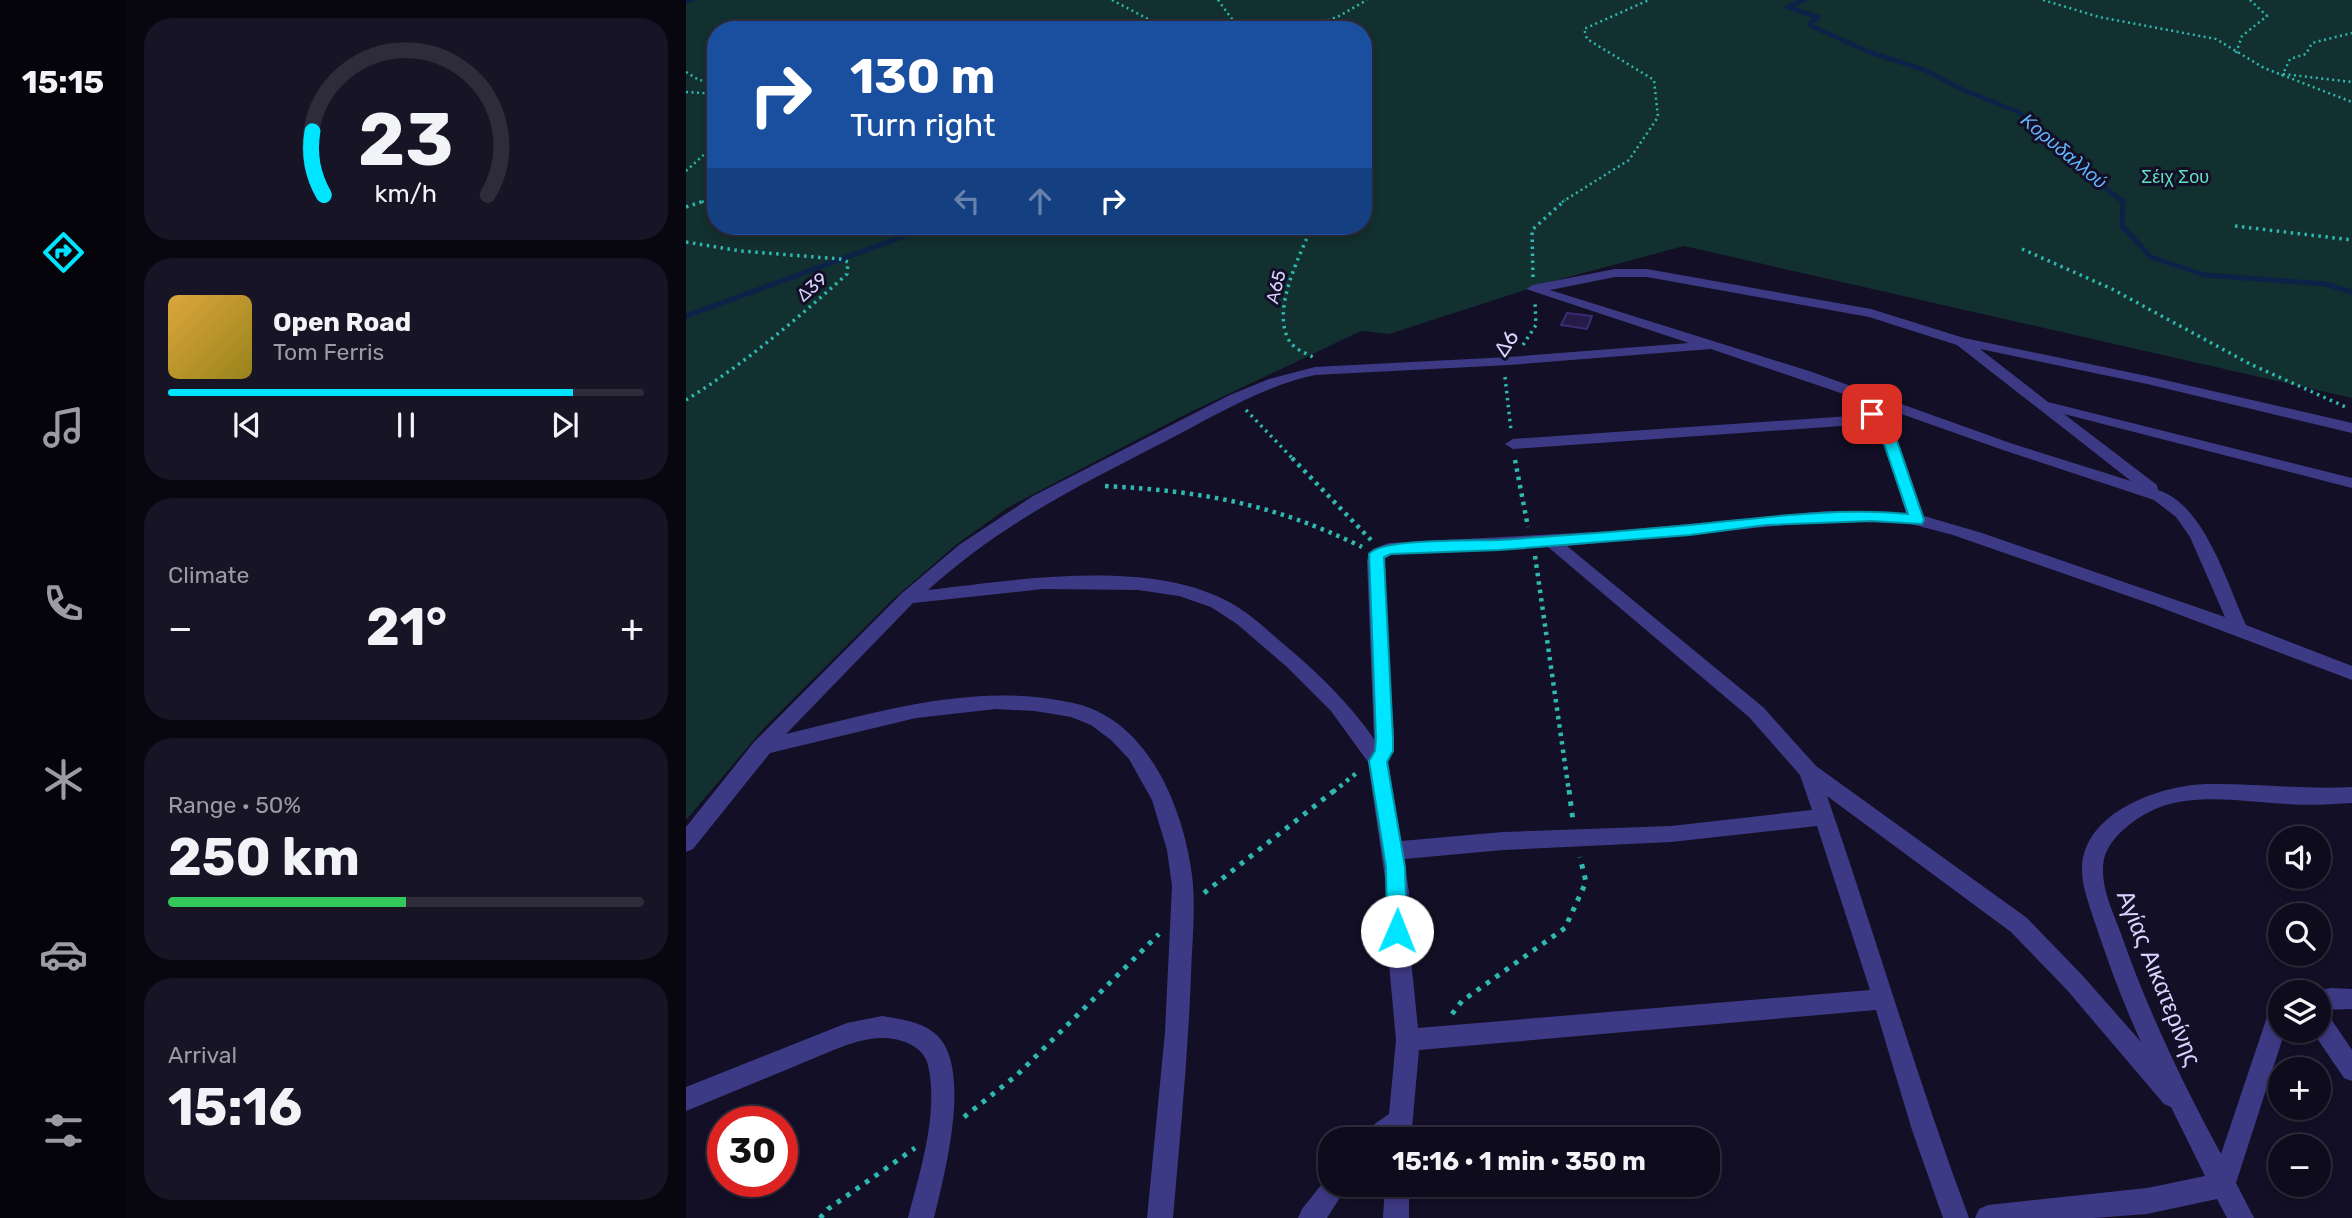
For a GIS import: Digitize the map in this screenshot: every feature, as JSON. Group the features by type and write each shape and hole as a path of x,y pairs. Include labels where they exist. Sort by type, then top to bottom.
{"street":[{"path":"1533,289 1615,273 1647,273 1871,313 1962,342 2147,380 2352,428"},
{"path":"1533,289 1804,374 2160,496"},
{"path":"1962,342 2182,513 2198,536 2239,630"},
{"path":"686,843 723,792 816,687 907,598 993,528 1069,485 1236,399 1301,373 1509,361 1711,345"},
{"path":"1868,398 1874,419 1890,441 1917,520"},
{"path":"2043,404 2352,482"},
{"path":"1513,444 1874,419"},
{"path":"1378,761 1384,751 1379,553 1690,530 1766,520 1871,516 1917,520 2063,567 2352,673"},
{"path":"1541,541 1756,712 1809,772 2019,925 2075,983 2186,1112"},
{"path":"907,598 1016,584 1093,582 1155,585 1207,598 1243,620 1293,662 1338,706 1378,761 1384,787 1398,892 1400,976 1408,1040 1399,1127"},
{"path":"761,747 914,713 972,704 1040,705 1075,710 1094,718 1130,748 1155,782 1177,846 1182,878 1178,1035 1160,1218"},
{"path":"1809,772 1826,817 1924,1130 1956,1218"},
{"name":"Αγίας Αικατερίνης","path":"2241,1218 2186,1112 2142,1018 2113,944 2094,886 2092,871 2097,848 2125,818 2150,802 2165,798 2208,793 2305,797 2352,795"},
{"path":"1392,851 1448,845 1671,834 1826,817"},
{"path":"2331,998 2352,999"},
{"path":"1408,1040 1883,999"},
{"path":"686,1099 847,1034 881,1027 904,1030 926,1040 940,1060 940,1132 938,1152 921,1218"},
{"path":"2331,1039 2352,1070"},
{"path":"1989,1218 2073,1206 2147,1201 2223,1185 2270,1043"},
{"path":"1311,1218 1326,1197"},
{"path":"1396,1218 1397,1197"}],"path":[{"path":"1112,0 1152,21"},
{"path":"1218,0 1233,21"},
{"path":"1326,21 1367,0"},
{"name":"Δ6","path":"1434,1038 1462,1001 1565,928 1586,883 1576,839 1542,598 1541,541 1518,486 1505,386 1509,361 1536,325 1538,315 1533,289 1532,230 1560,203 1629,160 1658,117 1654,80 1587,39 1584,29 1649,0"},
{"path":"2043,0 2099,17 2216,38 2236,54 2352,102"},
{"path":"2236,54 2235,50 2246,29 2267,16 2250,0"},
{"path":"2283,75 2290,59 2306,54 2312,43 2352,33"},
{"path":"686,72 699,80 707,81"},
{"path":"2283,75 2352,82"},
{"path":"686,92 707,93"},
{"path":"686,172 707,152"},
{"path":"686,207 707,200"},
{"path":"2235,226 2352,240"},
{"name":"Α65","path":"1309,235 1285,299 1285,328 1291,343 1297,348 1339,370"},
{"name":"Δ39","path":"686,242 741,251 840,259 849,263 850,267 839,281 771,342 735,370 686,400"},
{"path":"2022,249 2112,289 2250,364 2352,410"},
{"path":"1236,399 1379,553"},
{"path":"1069,485 1174,489 1221,496 1307,520 1379,553"},
{"path":"820,1218 828,1209 981,1106 1017,1075 1182,910 1348,777 1378,761"}],"green space":[{"name":"Σέιχ Σου","path":"686,0 2352,0 2352,398 1684,246 1550,282 1389,334 1361,331 1186,414 1007,508 956,545 890,602 764,728 686,820"}],"building":[{"path":"1567,313 1592,316 1587,329 1561,325"}],"waterway":[{"path":"686,1 692,0"},
{"name":"Κορυδαλλού","path":"1805,0 1787,7 1818,17 1809,25 1869,52 1925,70 1961,89 2018,112 2071,161 2123,202"},
{"name":"Κορυδαλλού","path":"2123,202 2122,226 2151,257 2204,275 2325,284 2352,292"},
{"path":"686,316 907,235"}],"route":[{"path":"1397,931 1398,892 1378,761 1384,751 1384,739 1376,554 1389,549 1499,545 1690,530 1766,520 1871,516 1917,520 1890,441 1872,414"}]}
